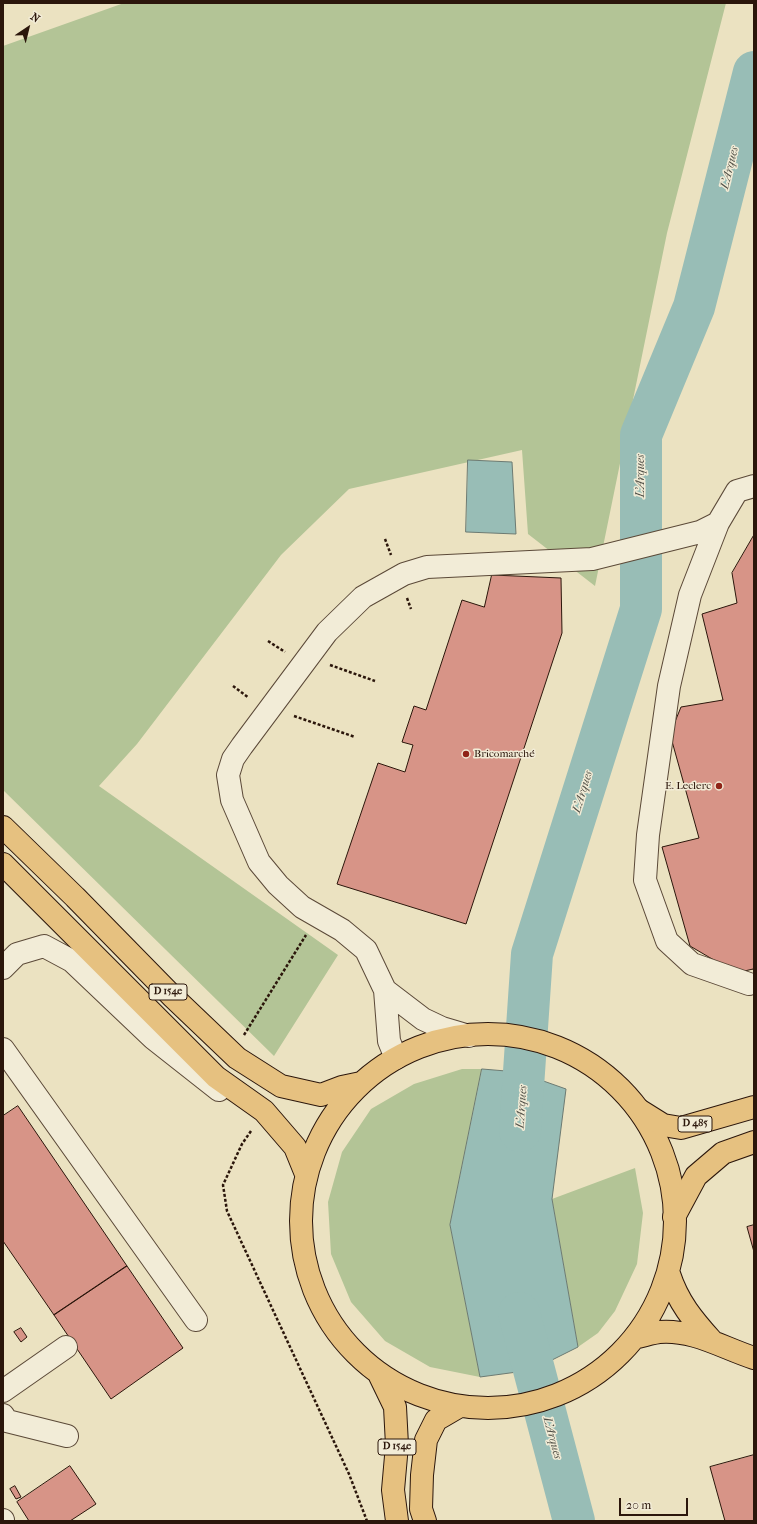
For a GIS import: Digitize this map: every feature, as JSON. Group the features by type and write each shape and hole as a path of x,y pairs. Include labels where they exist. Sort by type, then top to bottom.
{"main road":[{"name":"D 154e","path":"3,827 75,897 173,997 238,1058 281,1086 321,1095 364,1083"},
{"name":"D 154e","path":"3,864 216,1077 264,1110 294,1146 306,1174"},
{"path":"491,1033 514,1034 536,1038 557,1045 611,1079 639,1110 659,1143 671,1179 674,1217 669,1274 661,1300 638,1337 622,1354 578,1386 549,1399 518,1406 460,1406 420,1395 380,1376 333,1333 317,1299 301,1238 306,1174 321,1134 345,1099 396,1058 431,1043 469,1036 491,1033"},
{"name":"D 485","path":"639,1110 663,1125 682,1128 754,1106"},
{"path":"674,1217 696,1176 723,1153 754,1142"},
{"path":"669,1274 674,1291 682,1305 696,1324 712,1341"},
{"path":"638,1337 660,1332 684,1334 712,1341 739,1354 754,1358"},
{"name":"D 154e","path":"380,1376 395,1407 397,1445 393,1490 397,1521"},
{"name":"D 154e","path":"425,1521 421,1509 422,1475 426,1440 436,1420 460,1406"}],"lane":[{"path":"749,984 692,964 667,941 645,880 648,835 669,686 690,595 709,528 737,491 754,486"},
{"path":"396,1058 390,1041 385,990 366,950 342,930 302,907 278,885 259,862 232,800 228,775 233,759 327,632 363,597 404,574 426,567 592,559 709,528"},
{"path":"3,968 17,954 44,946 72,961 153,1038 215,1088 251,1110 264,1110"},
{"path":"385,990 423,1019 442,1028 469,1036"},
{"path":"3,1049 12,1077 196,1320"},
{"path":"3,1391 66,1348"},
{"path":"3,1416 7,1421 68,1436"}],"path":[{"path":"385,539 392,558"},
{"path":"268,641 286,653"},
{"path":"324,664 375,681"},
{"path":"233,686 250,698"},
{"path":"289,714 355,737"},
{"path":"249,1040 244,1035 318,916"},
{"path":"264,1110 242,1144 223,1185 227,1211 348,1474 367,1521"}],"green space":[{"path":"124,3 726,3 667,233 595,586 528,534 522,450 349,489 281,555 137,744 99,786 338,955 274,1056 3,790 3,46"},
{"path":"462,1069 482,1069 450,1225 480,1377 430,1367 385,1341 351,1302 331,1254 328,1202 342,1152 371,1109 414,1084"},
{"path":"635,1168 643,1213 637,1264 615,1311 598,1333 578,1347 552,1199"}],"water":[{"path":"468,460 512,462 516,534 466,532"},
{"path":"482,1069 518,1072 566,1089 552,1199 578,1347 532,1370 480,1377 450,1225"}],"building":[{"name":"E. Leclerc","path":"754,535 754,972 753,969 736,973 690,946 662,847 699,838 670,734 681,707 723,700 702,614 737,603 732,573"},
{"name":"Bricomarché","path":"492,575 561,578 562,633 466,924 337,884 378,763 405,772 413,745 402,742 414,706 426,710 462,600 484,607"},
{"path":"18,1106 127,1266 54,1315 3,1241 3,1116"},
{"path":"754,1225 754,1252 747,1227"},
{"path":"127,1266 183,1348 111,1399 54,1315"},
{"path":"21,1328 27,1337 21,1342 14,1332"},
{"path":"754,1455 754,1521 725,1521 710,1467"},
{"path":"70,1466 96,1504 70,1521 29,1521 17,1502"},
{"path":"15,1486 21,1497 16,1499 10,1489"}],"waterway":[{"name":"L'Arques","path":"520,1131 532,954 641,609 641,435 694,307 754,72"},
{"name":"L'Arques","path":"519,1313 574,1521"}],"place":[{"name":"Bricomarché","path":"466,754"},
{"name":"E. Leclerc","path":"719,786"}]}
